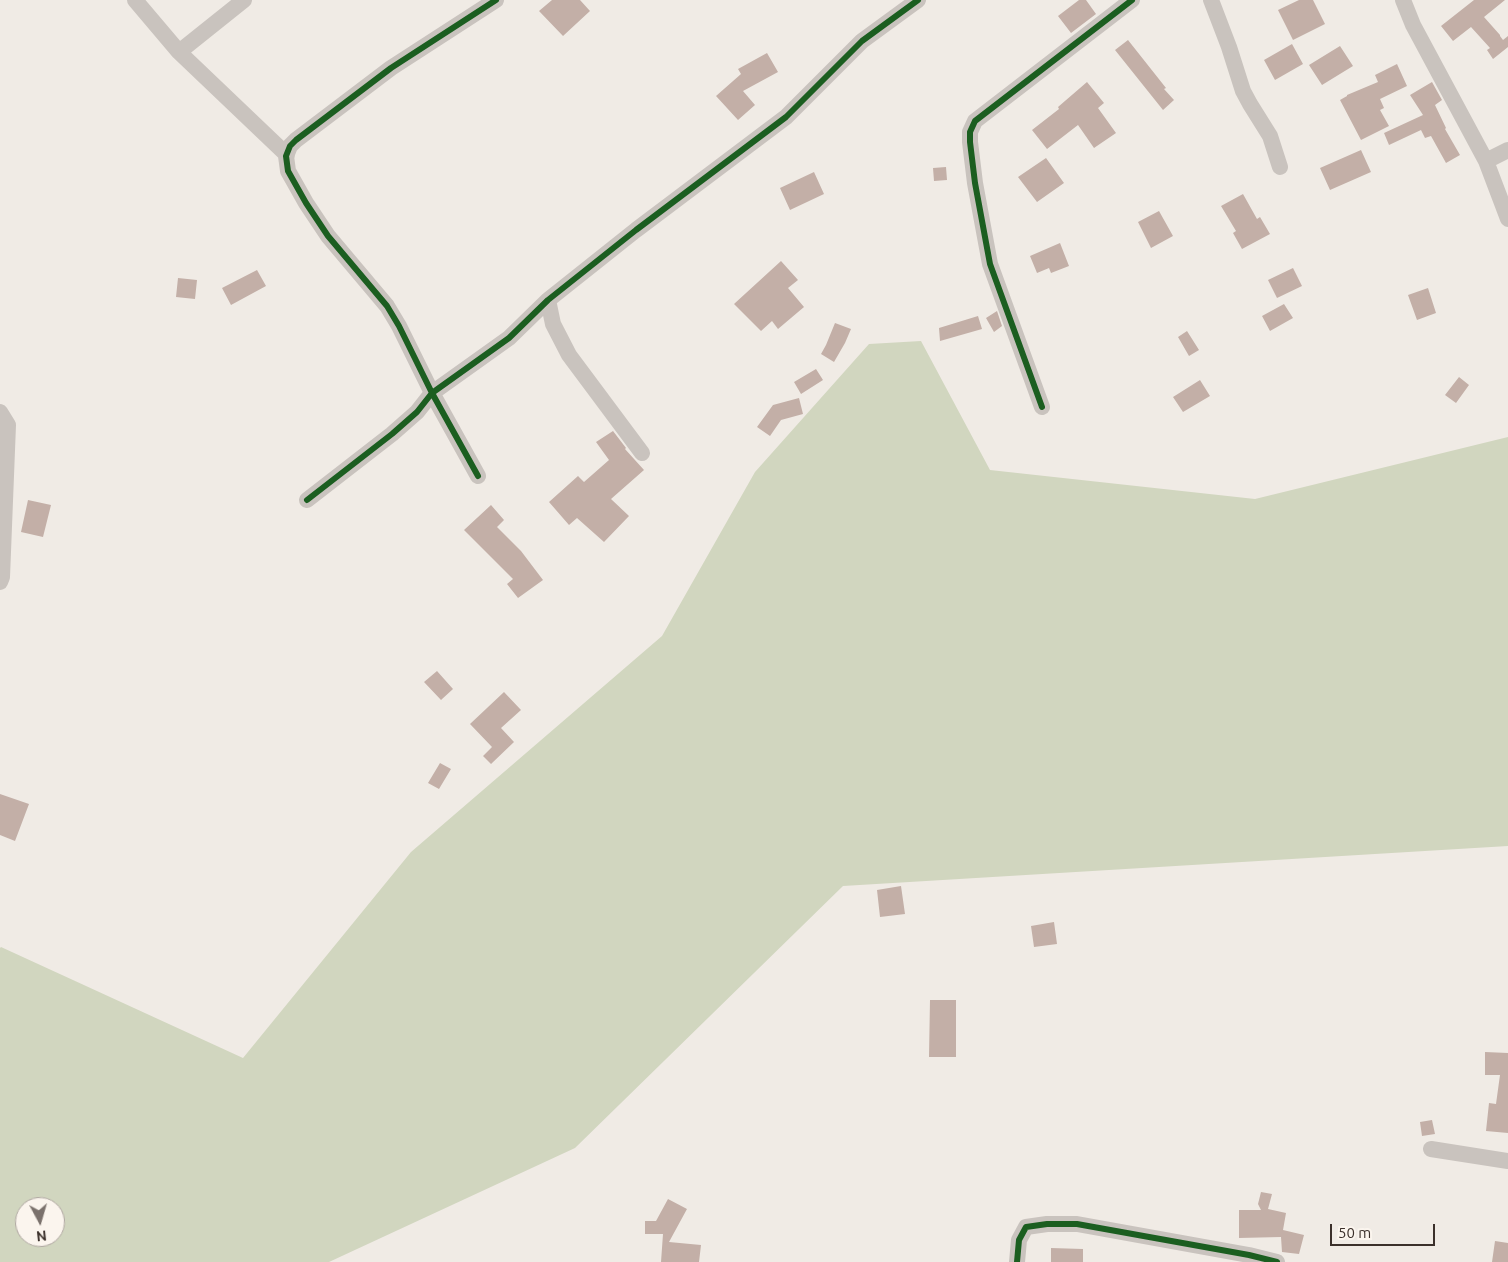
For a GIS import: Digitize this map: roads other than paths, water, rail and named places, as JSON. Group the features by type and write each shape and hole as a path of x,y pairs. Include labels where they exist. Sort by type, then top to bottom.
{"street":[{"path":"135,0 179,52 287,155"},
{"path":"179,52 244,0"},
{"path":"478,476 432,393 399,326 387,306 328,236 306,203 288,171 287,155 290,146 296,140 391,68 496,0"},
{"path":"307,500 392,434 417,412 432,393 509,338 548,300 636,230 786,117 862,41 918,0"},
{"path":"1042,407 990,264 975,182 970,132 975,122 1132,0"},
{"path":"1211,0 1243,90 1270,136 1280,166"},
{"path":"1403,0 1413,25 1486,161 1508,219"},
{"path":"1486,161 1508,150"},
{"path":"548,300 553,324 569,356 642,454"},
{"path":"0,412 8,425 2,578 0,582"},
{"path":"1431,1149 1508,1161"},
{"path":"1017,1262 1019,1240 1026,1227 1047,1224 1077,1224 1249,1255 1277,1262"}]}
